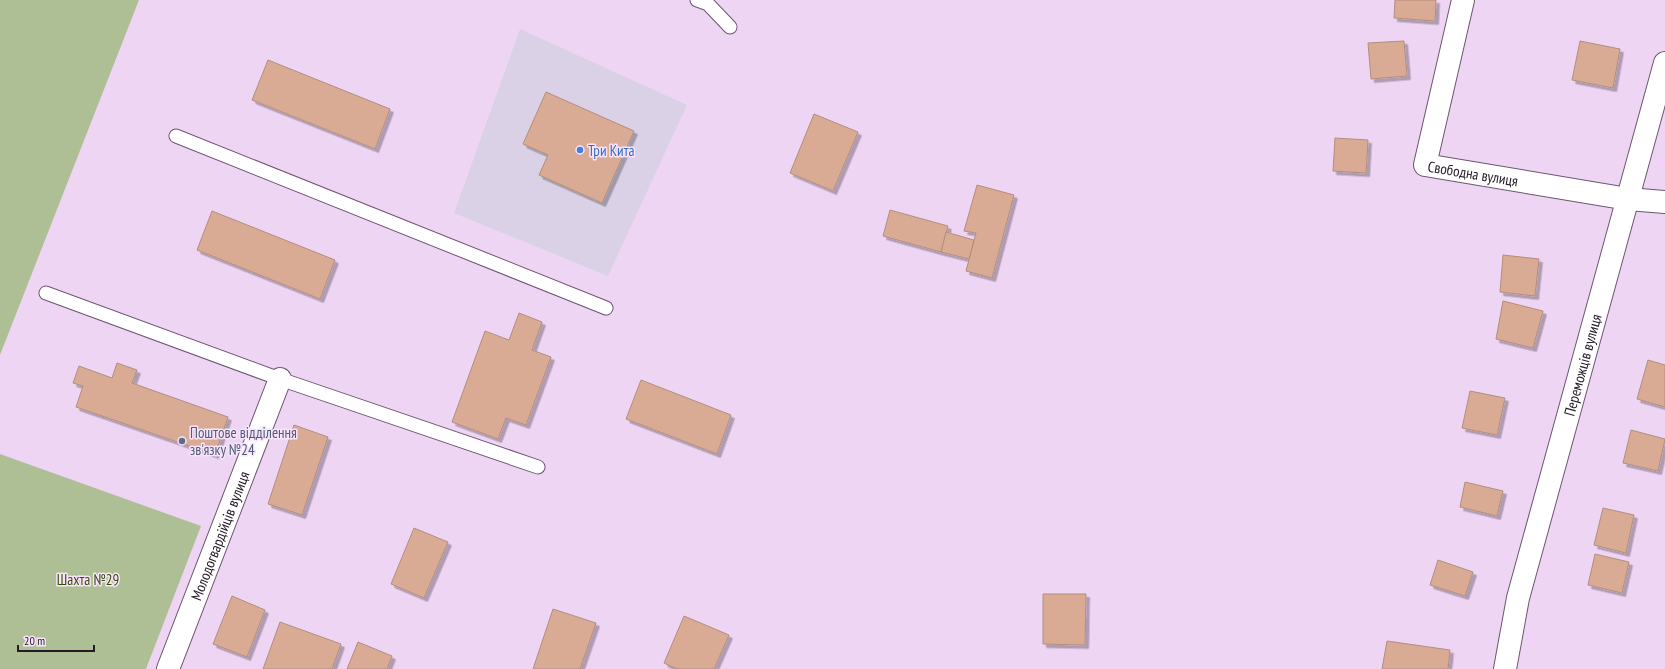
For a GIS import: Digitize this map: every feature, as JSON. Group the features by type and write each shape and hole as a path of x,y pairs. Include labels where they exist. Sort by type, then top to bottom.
{"street":[{"name":"Свободна вулиця","path":"1463,0 1425,165 1628,199 1665,202"},
{"name":"Переможців вулиця","path":"1505,669 1518,598 1665,63"},
{"name":"Молодогвардійців вулиця","path":"168,669 280,379"}],"lane":[{"path":"697,0 708,4 730,27"},
{"path":"176,136 606,308"},
{"path":"46,293 280,379 538,467"}],"shaded area":[{"path":"520,29 687,105 608,276 454,213"}],"green space":[{"path":"0,0 139,0 0,355"},
{"name":"Шахта №29","path":"0,454 201,526 146,669 0,669"}],"building":[{"path":"1395,0 1436,0 1435,21 1394,18"},
{"path":"1404,41 1407,76 1371,79 1368,43"},
{"path":"1580,41 1620,49 1613,88 1572,80"},
{"path":"268,60 390,109 375,149 252,100"},
{"name":"Три Кита","path":"546,92 634,131 602,203 539,175 548,155 523,144"},
{"path":"814,114 858,132 833,191 790,173"},
{"path":"1335,138 1368,140 1366,173 1333,171"},
{"path":"977,185 1014,195 992,278 966,271 976,233 964,231"},
{"path":"890,210 948,226 941,252 883,236"},
{"path":"212,211 335,260 320,299 197,250"},
{"path":"946,232 974,240 969,259 941,252"},
{"path":"1503,255 1539,259 1535,296 1500,292"},
{"path":"1503,301 1543,311 1533,348 1496,339"},
{"path":"519,313 542,322 532,350 551,357 526,425 506,418 498,439 452,422 485,331 509,340"},
{"path":"1648,360 1665,365 1665,407 1637,399"},
{"path":"117,363 137,370 132,383 228,417 215,455 76,407 83,386 73,383 79,366 112,378"},
{"path":"641,380 731,415 717,454 626,419"},
{"path":"1470,391 1505,398 1497,435 1462,428"},
{"path":"294,425 328,437 302,515 268,504"},
{"path":"1631,430 1665,439 1658,471 1623,463"},
{"path":"1465,482 1503,491 1497,516 1460,507"},
{"path":"1603,508 1634,515 1626,553 1594,545"},
{"path":"414,528 448,542 424,598 391,584"},
{"path":"1595,554 1629,562 1622,593 1588,585"},
{"path":"1438,560 1473,572 1465,596 1430,585"},
{"path":"1043,594 1086,594 1085,645 1043,644"},
{"path":"232,596 265,610 247,657 213,644"},
{"path":"553,609 596,623 580,669 533,669"},
{"path":"684,616 729,635 714,669 677,669 664,663"},
{"path":"280,622 341,644 332,669 263,669"},
{"path":"1387,641 1450,650 1448,669 1382,669"},
{"path":"358,642 392,656 387,669 347,669"}],"place":[{"name":"Три Кита","path":"580,150"},
{"name":"Поштове відділення зв'язку №24","path":"182,441"}]}
